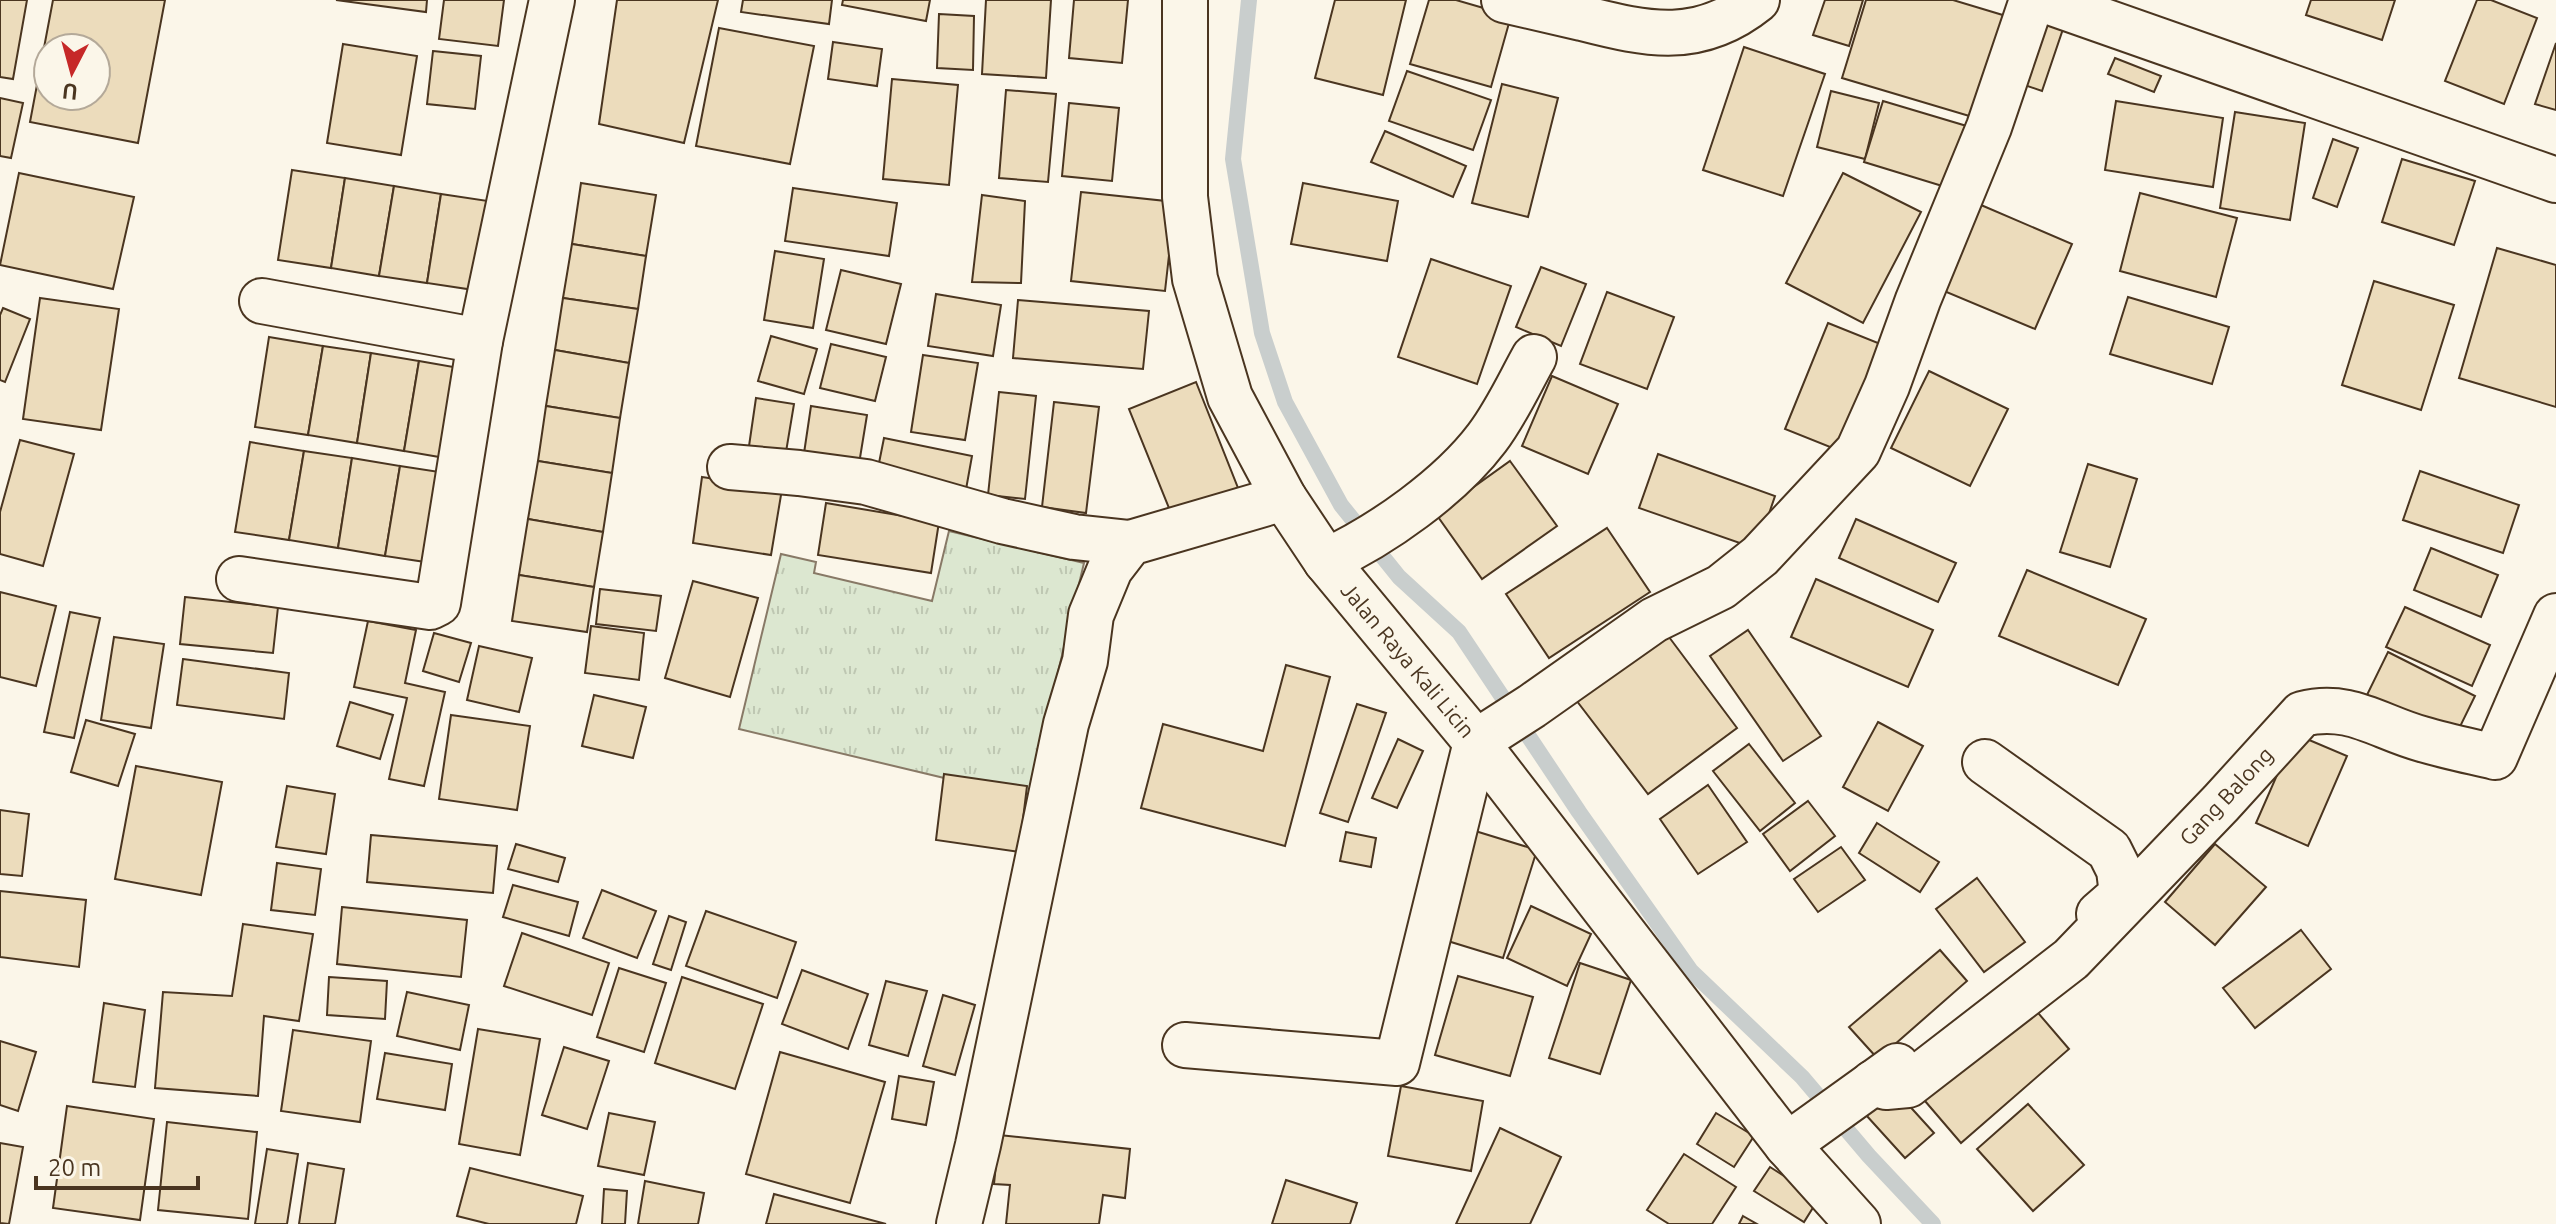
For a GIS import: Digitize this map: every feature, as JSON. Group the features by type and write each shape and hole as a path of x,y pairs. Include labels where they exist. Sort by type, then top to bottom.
{"street":[{"path":"239,579 430,607 438,603 480,341 552,0"},
{"name":"Jalan Raya Kali Licin","path":"1185,0 1185,197 1195,279 1230,397 1284,498 1353,547 1502,725 1793,1141 1858,1224"},
{"path":"1504,0 1623,29 1661,34 1694,31 1721,23 1737,16 1757,0"},
{"path":"1185,1045 1397,1063 1502,725 1654,620 1721,587 1760,556 1858,451 1887,386 1918,300 1989,127 2032,0"},
{"path":"2044,0 2556,180"},
{"path":"262,301 480,341"},
{"path":"1353,547 1463,465 1487,438 1509,405 1534,357"},
{"path":"730,467 866,482 1002,521 1074,537 1130,543 1284,498"},
{"path":"959,1224 1066,724 1085,661 1091,615 1110,569 1130,543"},
{"name":"Gang Balong","path":"1861,1091 1908,1085 2071,959 2302,714 2320,709 2351,712 2419,739 2495,757 2556,616"},
{"path":"1793,1141 2027,974 2122,894 2119,870 2109,850 1985,762"}],"green space":[{"path":"949,531 1084,563 1028,798 739,729 781,554 816,562 814,573 932,601"}],"building":[{"path":"0,0 27,0 13,79 0,77"},
{"path":"53,0 165,0 138,143 30,122 32,111 112,112 112,32 47,32"},
{"path":"336,0 427,0 426,12"},
{"path":"444,0 504,0 498,46 439,39"},
{"path":"617,0 718,0 684,143 599,124"},
{"path":"743,0 832,0 829,24 741,12"},
{"path":"843,0 930,0 926,21 842,5"},
{"path":"986,0 1051,0 1046,78 982,74"},
{"path":"1074,0 1128,0 1122,63 1069,58"},
{"path":"1335,0 1406,0 1383,95 1315,78"},
{"path":"1429,0 1456,0 1511,16 1491,87 1410,64"},
{"path":"1825,0 1863,0 1849,46 1813,35"},
{"path":"1866,0 1953,0 2006,16 1976,118 1842,78"},
{"path":"2311,0 2395,0 2382,40 2306,15"},
{"path":"2477,0 2491,0 2537,18 2504,104 2445,81"},
{"path":"2032,11 2065,23 2042,91 2010,80"},
{"path":"939,14 974,16 973,70 937,68"},
{"path":"719,28 814,46 790,164 696,146"},
{"path":"833,42 882,49 877,86 828,79"},
{"path":"2556,43 2556,110 2535,104"},
{"path":"343,44 417,56 401,155 327,143"},
{"path":"1744,47 1825,74 1783,196 1703,170"},
{"path":"433,51 481,56 475,109 427,104"},
{"path":"2115,58 2161,76 2154,92 2108,74"},
{"path":"1407,71 1491,100 1473,150 1389,121"},
{"path":"892,79 958,85 949,185 883,179"},
{"path":"1502,84 1558,98 1528,217 1472,203"},
{"path":"1006,90 1056,94 1048,182 999,178"},
{"path":"1831,91 1879,103 1865,159 1817,147"},
{"path":"0,98 23,103 11,158 0,156"},
{"path":"1883,101 1970,127 1952,189 1864,162"},
{"path":"2116,101 2223,118 2213,187 2105,170"},
{"path":"1069,103 1119,108 1112,181 1062,176"},
{"path":"2235,112 2305,123 2290,220 2220,208"},
{"path":"1385,131 1466,166 1453,197 1371,162"},
{"path":"2333,139 2358,148 2337,207 2313,198"},
{"path":"2402,159 2475,181 2454,245 2382,222"},
{"path":"292,170 345,178 331,268 278,260"},
{"path":"19,173 134,197 113,289 0,265"},
{"path":"1843,173 1921,212 1863,323 1786,283"},
{"path":"345,178 394,186 379,276 331,268"},
{"path":"581,183 656,195 646,256 572,244"},
{"path":"1303,183 1398,201 1387,261 1291,244"},
{"path":"394,186 441,194 427,283 379,276"},
{"path":"793,188 897,203 889,256 785,241"},
{"path":"1081,192 1175,202 1165,291 1071,281"},
{"path":"2140,193 2237,218 2216,297 2120,271"},
{"path":"441,194 488,201 474,290 427,283"},
{"path":"982,195 1025,201 1021,283 972,282"},
{"path":"1981,205 2072,244 2035,329 1944,291"},
{"path":"572,244 646,256 638,309 563,298"},
{"path":"2497,248 2556,265 2556,407 2459,378"},
{"path":"775,251 824,259 813,328 764,320"},
{"path":"1431,259 1511,286 1477,384 1398,357"},
{"path":"1541,267 1586,284 1561,346 1516,327"},
{"path":"841,270 901,284 886,344 826,330"},
{"path":"2374,281 2454,305 2421,410 2342,385"},
{"path":"1607,292 1674,317 1647,389 1580,364"},
{"path":"936,294 1001,305 993,356 928,346"},
{"path":"2128,297 2229,327 2212,384 2110,354"},
{"path":"40,298 119,309 101,430 23,419"},
{"path":"563,298 638,309 629,363 555,350"},
{"path":"1018,300 1149,311 1143,369 1013,358"},
{"path":"3,308 30,319 5,382 0,380 0,315"},
{"path":"1828,323 1888,347 1845,453 1785,429"},
{"path":"771,336 817,349 804,394 758,381"},
{"path":"269,337 323,346 308,435 255,427"},
{"path":"831,344 886,357 875,401 820,388"},
{"path":"323,346 371,353 357,443 308,435"},
{"path":"555,350 629,363 620,418 546,406"},
{"path":"371,353 419,361 404,451 357,443"},
{"path":"923,355 978,363 965,440 911,432"},
{"path":"419,361 465,369 451,459 404,451"},
{"path":"1929,371 2008,409 1970,486 1891,448"},
{"path":"1552,376 1618,404 1588,474 1522,446"},
{"path":"1196,382 1238,488 1171,513 1129,409"},
{"path":"999,392 1036,396 1025,499 988,495"},
{"path":"756,398 794,404 785,458 748,453"},
{"path":"1054,402 1099,407 1086,513 1042,507"},
{"path":"546,406 620,418 612,473 538,461"},
{"path":"811,406 867,415 858,470 803,460"},
{"path":"884,438 972,456 965,495 876,478"},
{"path":"20,440 74,454 43,566 0,554 0,512"},
{"path":"250,442 304,451 289,540 235,532"},
{"path":"304,451 352,458 338,548 289,540"},
{"path":"1658,454 1775,496 1757,549 1639,508"},
{"path":"352,458 400,466 385,556 338,548"},
{"path":"538,461 612,473 603,532 528,519"},
{"path":"1510,461 1557,526 1482,579 1436,514"},
{"path":"2088,464 2137,479 2110,567 2060,552"},
{"path":"400,466 446,473 432,563 385,556"},
{"path":"2420,471 2519,505 2503,553 2403,520"},
{"path":"702,477 782,489 771,555 693,543"},
{"path":"826,503 939,522 931,573 818,555"},
{"path":"528,519 603,532 594,587 519,575"},
{"path":"1856,519 1956,563 1938,602 1839,558"},
{"path":"1607,528 1650,592 1549,658 1506,594"},
{"path":"2431,548 2498,575 2481,617 2414,590"},
{"path":"2027,570 2146,619 2118,685 1999,636"},
{"path":"519,575 594,587 587,632 512,621"},
{"path":"1816,579 1933,630 1908,687 1791,637"},
{"path":"693,581 758,598 730,697 665,678"},
{"path":"600,589 661,596 656,631 596,624"},
{"path":"0,592 56,606 36,686 0,677"},
{"path":"185,597 278,607 273,653 180,644"},
{"path":"2405,607 2490,645 2472,686 2386,647"},
{"path":"70,612 100,618 74,738 44,732"},
{"path":"368,621 416,630 405,683 445,692 424,786 389,779 407,698 354,687"},
{"path":"591,626 644,633 639,680 585,673"},
{"path":"1663,629 1737,728 1648,794 1573,696"},
{"path":"1748,630 1821,736 1783,761 1710,656"},
{"path":"434,633 471,643 459,682 423,671"},
{"path":"114,637 164,644 151,728 101,720"},
{"path":"479,646 532,658 519,712 467,700"},
{"path":"2388,652 2475,696 2451,745 2364,701"},
{"path":"183,659 289,673 284,719 177,705"},
{"path":"1286,665 1330,677 1285,846 1141,808 1163,724 1263,751"},
{"path":"594,695 646,707 633,758 582,746"},
{"path":"350,702 393,715 380,759 337,746"},
{"path":"1357,704 1386,713 1348,822 1320,813"},
{"path":"451,715 530,726 517,810 439,799"},
{"path":"86,720 135,734 118,786 71,772"},
{"path":"1878,722 1923,746 1888,811 1843,787"},
{"path":"2295,734 2347,756 2308,846 2256,823"},
{"path":"1398,739 1423,751 1397,808 1372,798"},
{"path":"1749,744 1795,803 1760,831 1713,771"},
{"path":"136,766 222,782 201,895 115,879"},
{"path":"944,774 1027,786 1019,852 936,840"},
{"path":"1708,785 1747,842 1698,874 1660,819"},
{"path":"287,786 335,794 326,854 276,847"},
{"path":"1808,801 1835,836 1790,871 1763,834"},
{"path":"0,810 29,814 22,876 0,874"},
{"path":"1877,823 1939,862 1920,892 1859,853"},
{"path":"1472,830 1537,850 1503,958 1438,938"},
{"path":"1346,832 1376,838 1371,867 1340,861"},
{"path":"371,835 497,846 493,893 367,882"},
{"path":"516,844 565,858 558,882 508,869"},
{"path":"2215,844 2266,887 2215,945 2165,902"},
{"path":"1841,847 1865,880 1818,912 1794,879"},
{"path":"277,863 321,869 315,915 271,910"},
{"path":"1977,878 2025,942 1984,972 1936,909"},
{"path":"513,885 578,902 569,936 503,917"},
{"path":"602,890 656,911 637,958 583,938"},
{"path":"0,891 86,900 79,967 0,957"},
{"path":"1531,906 1591,934 1567,986 1507,958"},
{"path":"342,907 467,920 461,977 337,964"},
{"path":"706,911 796,942 777,998 686,966"},
{"path":"669,916 686,922 671,970 653,964"},
{"path":"243,924 313,934 299,1021 264,1016 258,1096 155,1088 163,992 232,996"},
{"path":"2301,930 2331,969 2255,1028 2223,988"},
{"path":"522,933 609,963 592,1015 504,986"},
{"path":"1940,950 1967,981 1878,1059 1849,1027"},
{"path":"1580,963 1631,980 1600,1074 1549,1058"},
{"path":"619,968 666,983 644,1052 597,1037"},
{"path":"802,970 868,994 848,1049 782,1024"},
{"path":"1458,976 1533,997 1510,1076 1435,1055"},
{"path":"329,977 387,981 385,1019 327,1015"},
{"path":"682,977 763,1004 735,1089 655,1063"},
{"path":"886,981 927,991 908,1056 869,1045"},
{"path":"407,992 469,1005 460,1050 397,1036"},
{"path":"943,995 975,1005 955,1075 923,1066"},
{"path":"2027,1000 2069,1049 1961,1143 1919,1094"},
{"path":"104,1003 145,1010 135,1087 93,1082"},
{"path":"478,1029 540,1039 520,1155 459,1144"},
{"path":"293,1030 371,1041 360,1122 281,1111"},
{"path":"0,1041 36,1052 18,1111 0,1105"},
{"path":"564,1047 609,1061 587,1129 542,1115"},
{"path":"780,1052 885,1082 850,1203 746,1174"},
{"path":"385,1053 452,1064 445,1110 377,1099"},
{"path":"899,1076 934,1082 926,1125 892,1119"},
{"path":"1401,1086 1483,1101 1471,1171 1388,1156"},
{"path":"1895,1090 1934,1133 1905,1158 1866,1115"},
{"path":"2028,1104 2084,1165 2033,1211 1977,1149"},
{"path":"67,1106 154,1119 140,1220 53,1208"},
{"path":"609,1113 655,1122 644,1175 598,1166"},
{"path":"1716,1113 1754,1136 1734,1167 1697,1144"},
{"path":"167,1122 257,1132 248,1219 158,1210"},
{"path":"1500,1128 1561,1157 1530,1224 1456,1224"},
{"path":"999,1135 1130,1149 1125,1198 1103,1195 1099,1224 1006,1224 1010,1185 994,1184"},
{"path":"0,1143 23,1147 9,1224 0,1223"},
{"path":"267,1149 298,1154 287,1224 255,1224"},
{"path":"1684,1154 1736,1187 1712,1224 1669,1224 1647,1210"},
{"path":"308,1163 344,1169 335,1224 299,1224"},
{"path":"1770,1167 1819,1198 1804,1222 1754,1191"},
{"path":"470,1168 583,1196 576,1224 489,1224 457,1216"},
{"path":"1286,1180 1357,1203 1350,1224 1272,1224"},
{"path":"645,1181 704,1193 698,1224 638,1224"},
{"path":"604,1189 627,1191 625,1224 602,1224"},
{"path":"774,1194 886,1224 766,1224"},
{"path":"1743,1216 1757,1224 1739,1224"}],"waterway":[{"path":"1249,0 1233,159 1262,333 1285,402 1341,505 1399,577 1459,632 1579,812 1691,971 1802,1077 1869,1156 1933,1224"}]}
